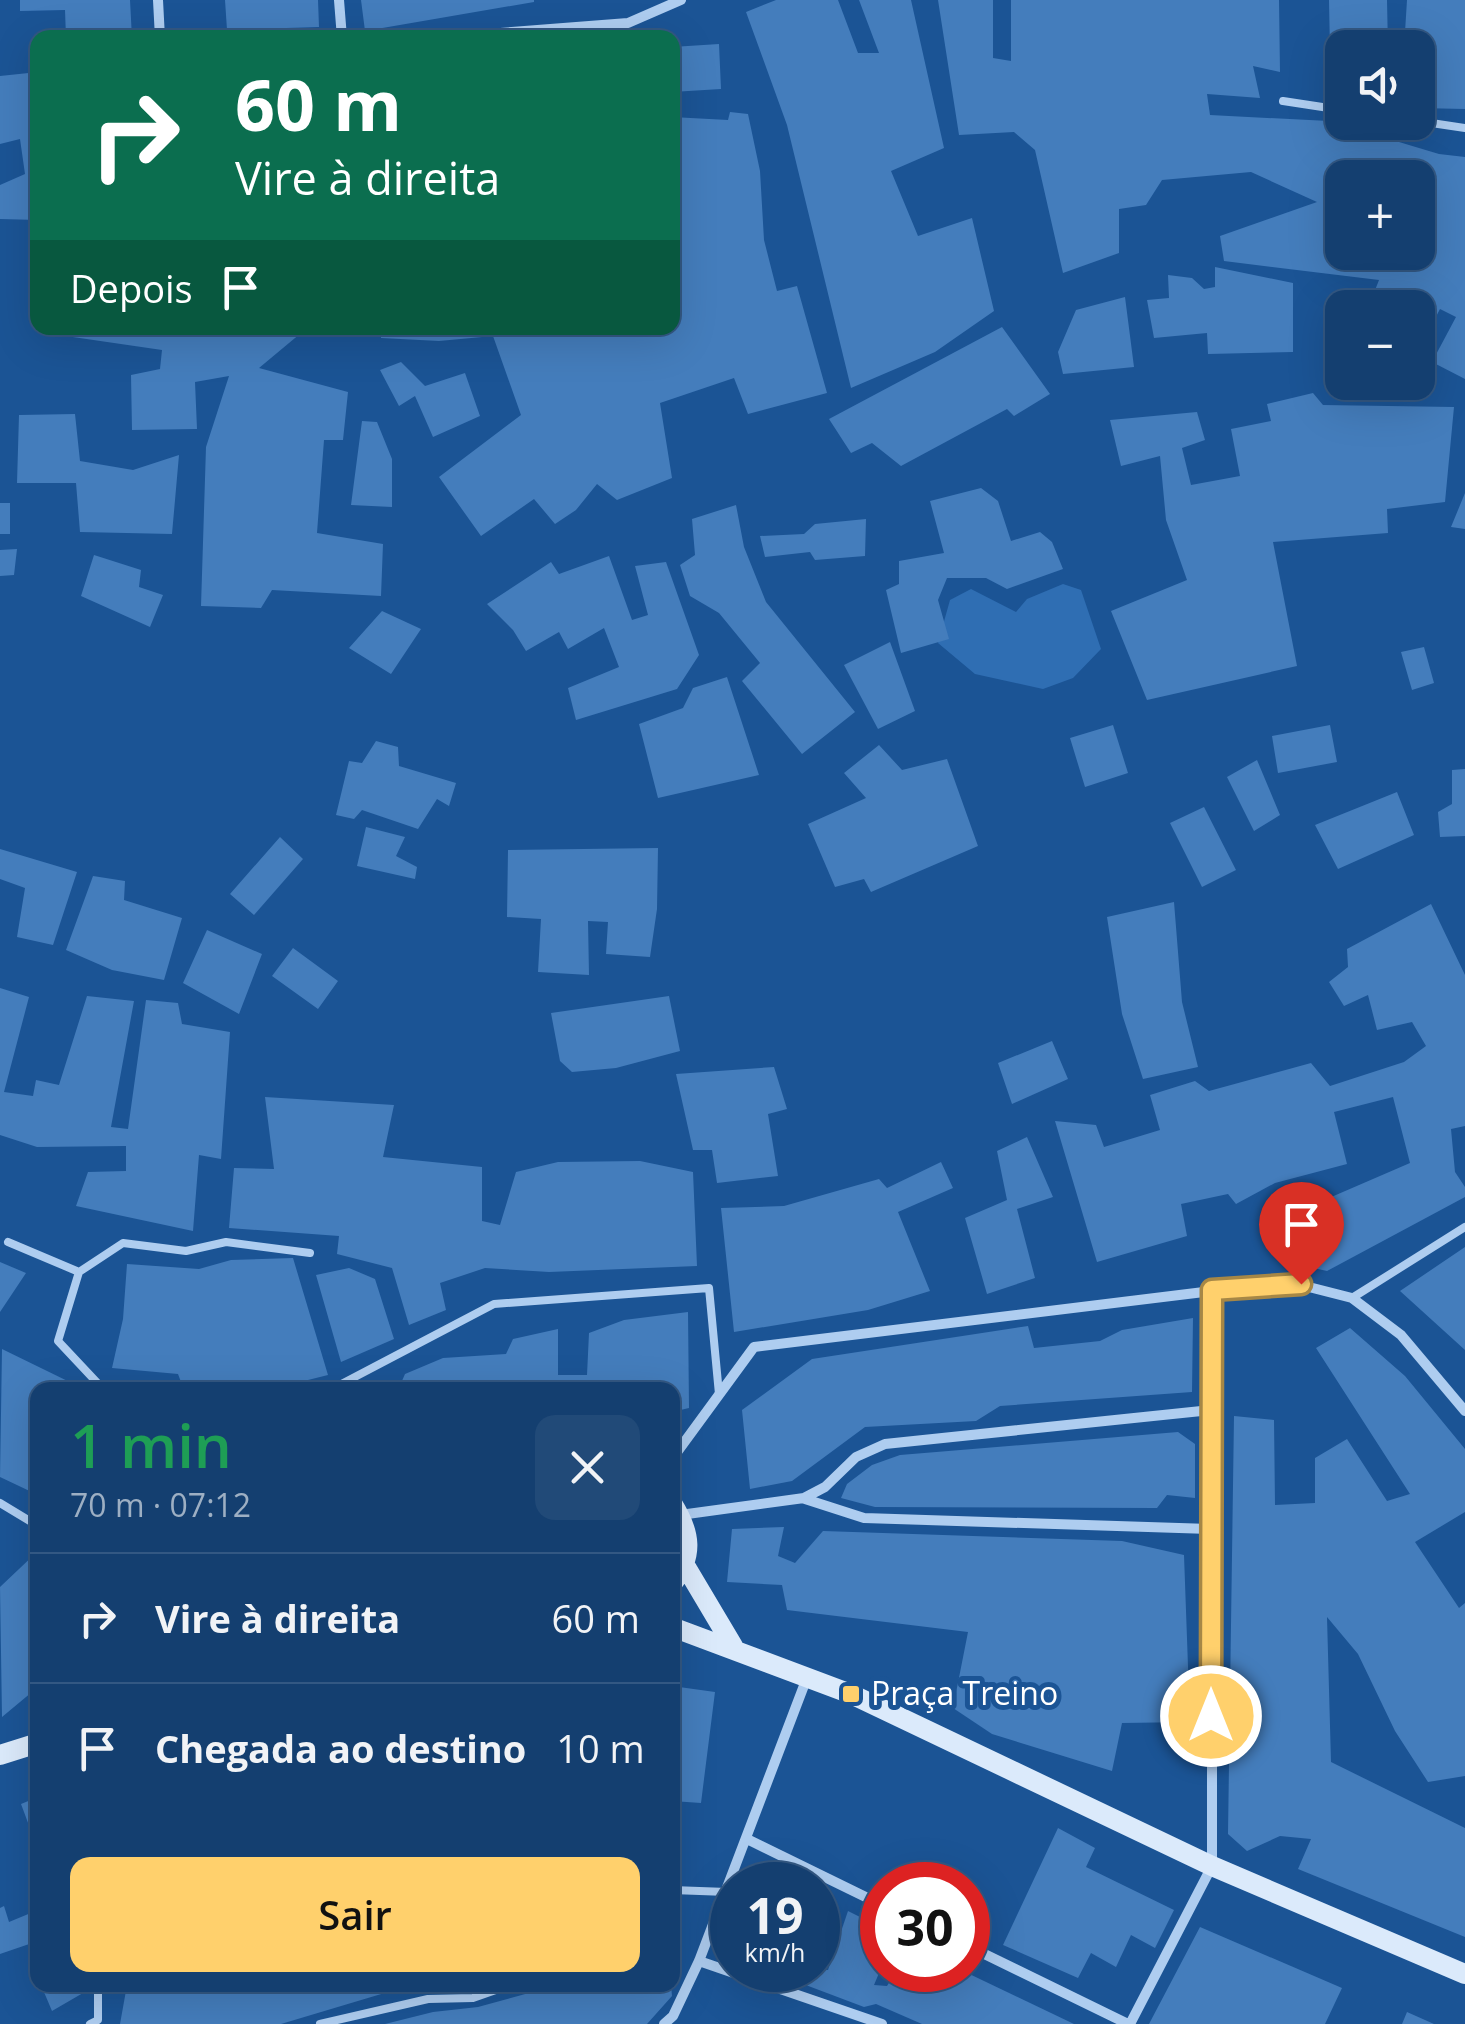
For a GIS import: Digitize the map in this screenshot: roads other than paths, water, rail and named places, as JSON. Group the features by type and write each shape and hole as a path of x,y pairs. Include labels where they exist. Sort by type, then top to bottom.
{"street":[{"path":"158,0 160,30"},
{"path":"339,0 341,30"},
{"path":"538,30 628,23 681,0"},
{"path":"680,1448 754,1348 1212,1290 1301,1284 1352,1298 1401,1335 1465,1411"},
{"path":"990,1957 1129,2024 1212,1866 1212,1290"},
{"path":"680,1510 804,1498 825,1487 856,1457 885,1444 1211,1410"},
{"path":"804,1498 864,1518 1210,1530"},
{"path":"680,1519 690,1540 686,1566 680,1574"},
{"path":"686,1566 732,1646"},
{"path":"680,1629 808,1675 1212,1866 1465,1974"},
{"path":"737,1862 808,1675"},
{"path":"0,1754 30,1745"},
{"path":"746,1838 860,1893"},
{"path":"664,2024 673,2016 710,1934"},
{"path":"700,1961 882,2024"}],"lane":[{"path":"1283,101 1325,107"},
{"path":"1435,124 1465,128"},
{"path":"1352,1298 1465,1227"},
{"path":"8,1242 79,1272"},
{"path":"96,1382 58,1341 79,1272 123,1242 186,1251 226,1242 310,1253"},
{"path":"345,1382 494,1304 709,1288 719,1394"},
{"path":"0,1503 30,1521"},
{"path":"680,1890 710,1891"},
{"path":"95,2022 97,1992"},
{"path":"320,2024 428,1998 474,1998 491,1992"}],"place":[{"name":"Praça Treino","path":"851,1694"}]}
